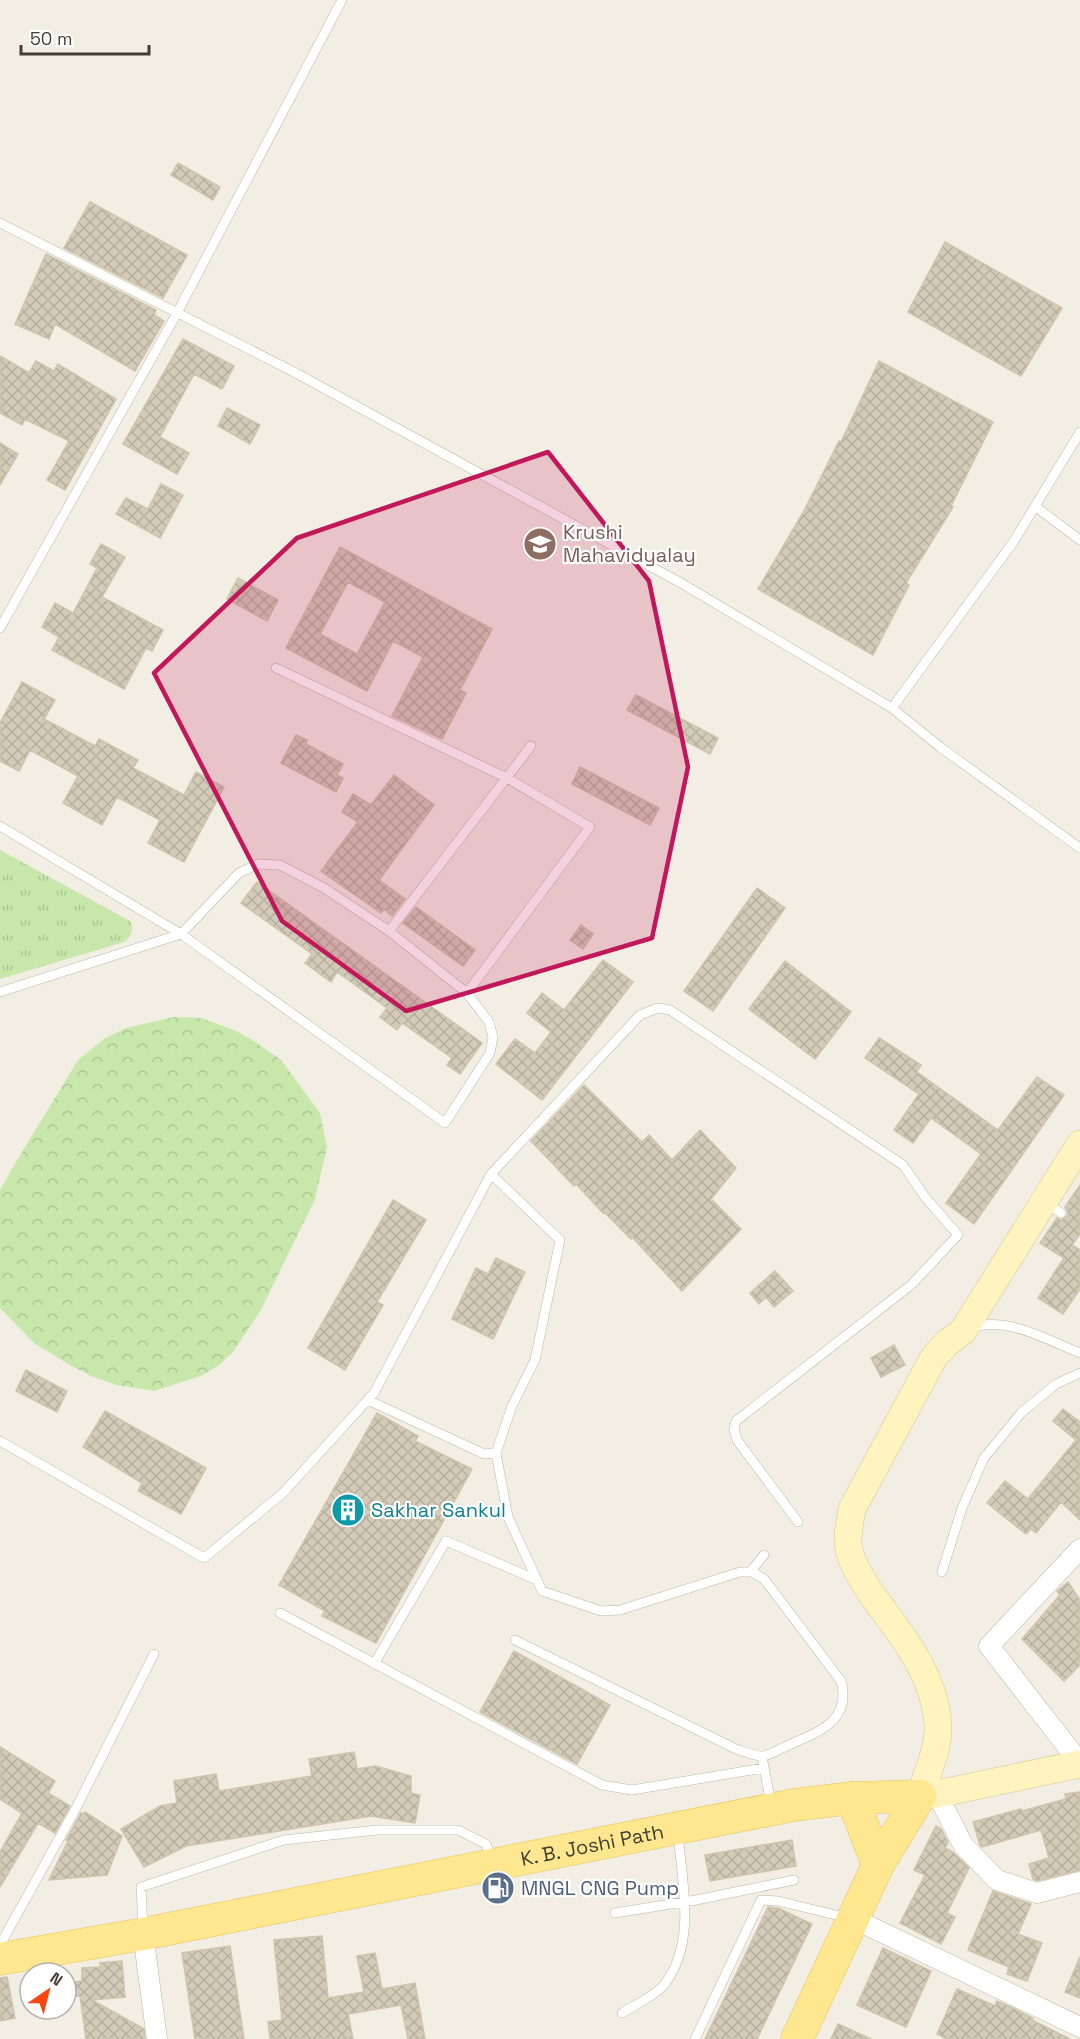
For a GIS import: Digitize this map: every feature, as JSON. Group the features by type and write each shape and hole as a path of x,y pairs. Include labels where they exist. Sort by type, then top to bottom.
{"main road":[{"path":"797,2039 878,1864 928,1795 938,1728 936,1704 919,1661 867,1587 855,1565 849,1549 848,1531 852,1509 934,1357 963,1331 1052,1207 1080,1144"},
{"name":"K. B. Joshi Path","path":"0,1959 143,1934 772,1809 852,1798 928,1795 1080,1764"},
{"path":"852,1798 878,1864"}],"street":[{"path":"1080,1549 989,1646 1080,1764"},
{"path":"928,1795 963,1845 997,1880 1037,1893 1080,1882"},
{"path":"854,1919 1080,2027"},
{"path":"143,1934 157,2039"}],"lane":[{"path":"0,628 177,313 342,0"},
{"path":"0,223 294,372 681,583 892,708 940,747 1080,849"},
{"path":"892,708 969,604 1035,507 1080,432"},
{"path":"1035,507 1080,540"},
{"path":"276,668 507,778 590,827 467,993"},
{"path":"389,931 531,746"},
{"path":"0,826 181,934 445,1123 490,1053 493,1037 489,1022 467,993 389,931 324,888 280,865 258,864 239,873 181,934 0,992"},
{"path":"0,1441 204,1558 283,1493 374,1393 491,1173 640,1015 658,1008 670,1010 903,1165 925,1197 958,1234 911,1285 741,1416 734,1429 737,1440 798,1522"},
{"path":"491,1173 560,1240 535,1360 512,1406 496,1454 508,1518 542,1591 601,1611 620,1610 740,1572 750,1572 764,1579 841,1682 845,1694 841,1709 834,1721 816,1733 762,1757 736,1749 515,1640"},
{"path":"963,1331 980,1325 1006,1326 1080,1353"},
{"path":"942,1572 963,1508 984,1458 1021,1413 1056,1384 1080,1373"},
{"path":"368,1400 484,1454 496,1454"},
{"path":"375,1664 446,1541 537,1580"},
{"path":"750,1572 764,1555"},
{"path":"280,1613 602,1785 632,1790 764,1768"},
{"path":"0,1946 80,1800 154,1654"},
{"path":"762,1757 772,1809"},
{"path":"622,2013 663,1987 678,1960 686,1922 677,1828"},
{"path":"143,1934 141,1887 284,1840 377,1830 458,1830 486,1845 493,1865"},
{"path":"615,1913 794,1880"},
{"path":"695,2039 761,1900 778,1901 854,1919"}],"highlighted area":[{"path":"548,452 649,581 688,767 652,938 406,1011 282,921 154,673 297,538"}],"green space":[{"path":"0,850 130,921 132,930 130,935 124,942 0,979"},
{"path":"174,1017 201,1018 234,1030 281,1060 320,1113 327,1147 315,1199 261,1310 232,1353 218,1366 201,1376 154,1391 117,1385 91,1376 68,1364 34,1343 0,1308 0,1190 78,1060 104,1039 126,1028"}],"building":[{"path":"178,163 220,187 213,200 171,175"},
{"path":"90,202 187,255 163,298 64,248"},
{"path":"945,242 1062,308 1021,376 908,312"},
{"path":"46,254 156,310 154,315 164,321 135,371 55,324 49,339 15,324"},
{"path":"183,339 234,366 222,389 194,374 160,437 189,453 177,474 123,444"},
{"path":"0,356 29,373 36,361 54,371 58,364 116,399 65,490 47,480 69,441 25,419 22,425 0,413"},
{"path":"879,361 993,422 951,506 953,507 906,583 909,585 873,655 758,589 804,511 839,441 841,442"},
{"path":"227,408 260,425 250,444 218,426"},
{"path":"0,443 18,454 0,485"},
{"path":"161,484 183,495 160,538 116,514 126,498 148,509"},
{"path":"101,544 125,557 102,597 163,630 152,651 146,648 124,689 52,650 59,637 42,627 55,603 73,613 97,568 90,564"},
{"path":"340,547 492,629 460,690 466,693 442,739 392,716 423,657 393,641 367,691 286,648","holes":["348,582 385,602 357,654 320,634"]},
{"path":"238,578 278,600 267,621 227,599"},
{"path":"22,682 55,700 44,719 95,746 99,739 138,760 133,768 184,795 196,772 224,787 184,862 148,843 160,820 117,797 102,825 63,803 78,776 30,750 19,771 0,761 0,723"},
{"path":"636,695 718,738 710,754 627,710"},
{"path":"296,735 307,740 306,744 343,764 337,775 343,778 336,792 281,763"},
{"path":"580,767 659,808 650,825 572,784"},
{"path":"394,775 434,805 379,880 405,899 392,916 384,909 381,913 321,871 358,822 342,812 353,794 371,805"},
{"path":"257,882 482,1043 460,1074 447,1065 452,1058 402,1023 397,1030 380,1017 387,1008 337,972 331,982 305,963 312,954 241,903"},
{"path":"757,888 785,908 713,1011 684,991"},
{"path":"416,907 475,950 463,966 403,923"},
{"path":"581,925 593,934 583,949 570,940"},
{"path":"603,960 633,982 542,1100 496,1064 515,1039 535,1053 551,1032 527,1013 542,993 564,1010"},
{"path":"785,961 851,1012 815,1059 749,1009"},
{"path":"879,1038 921,1065 917,1072 998,1130 1037,1077 1064,1095 974,1224 946,1203 981,1154 931,1118 913,1143 894,1130 919,1094 865,1058"},
{"path":"584,1085 642,1142 649,1135 672,1160 700,1130 736,1168 711,1199 741,1229 682,1291 632,1237 631,1239 603,1213 576,1184 574,1186 531,1141"},
{"path":"1080,1185 1080,1234 1072,1245 1080,1250 1080,1289 1063,1314 1038,1298 1064,1258 1040,1243 1057,1218 1061,1220 1066,1217 1068,1213 1065,1207"},
{"path":"393,1200 426,1220 377,1302 383,1305 345,1370 308,1348"},
{"path":"496,1258 525,1272 493,1339 452,1319 476,1268 488,1274"},
{"path":"775,1271 793,1291 774,1307 766,1297 759,1304 750,1293"},
{"path":"894,1345 905,1365 881,1377 871,1358"},
{"path":"26,1370 67,1391 57,1412 16,1391"},
{"path":"1063,1409 1080,1422 1080,1520 1061,1502 1036,1533 1031,1529 1026,1534 987,1503 1005,1481 1028,1499 1076,1440 1053,1421"},
{"path":"105,1411 206,1468 181,1514 138,1491 142,1483 83,1447"},
{"path":"377,1413 418,1436 415,1441 472,1469 376,1643 322,1616 325,1611 279,1585"},
{"path":"1068,1582 1080,1600 1080,1665 1064,1681 1022,1639 1060,1595 1057,1591"},
{"path":"514,1651 610,1705 577,1764 480,1712"},
{"path":"0,1747 55,1781 48,1793 70,1806 55,1833 38,1823 0,1887 0,1852 22,1813 0,1799"},
{"path":"354,1752 357,1769 375,1766 411,1776 411,1793 420,1795 415,1823 371,1816 186,1846 144,1867 121,1829 160,1806 177,1803 174,1781 216,1774 219,1791 312,1776 309,1759"},
{"path":"1080,1792 1080,1870 1037,1881 1033,1879 1029,1864 1049,1858 1041,1830 982,1847 980,1845 973,1822 1066,1799 1065,1794"},
{"path":"85,1812 122,1836 107,1875 49,1880 68,1841 66,1840 81,1813"},
{"path":"936,1826 941,1829 948,1842 945,1848 953,1852 969,1868 947,1913 955,1917 941,1944 900,1923 925,1875 914,1870"},
{"path":"792,1840 796,1866 710,1881 705,1855"},
{"path":"993,1891 1031,1904 1018,1934 1042,1943 1027,1981 1007,1974 1009,1967 968,1950"},
{"path":"768,1907 778,1908 812,1924 757,2039 705,2039"},
{"path":"322,1936 328,1998 364,1992 357,1956 375,1953 382,1989 415,1983 425,2039 408,2039 401,2005 348,2014 353,2039 270,2039 268,2022 282,2020 274,1940"},
{"path":"230,1946 244,2039 195,2039 182,1953"},
{"path":"883,1948 931,1971 906,2027 857,2005"},
{"path":"1080,1957 1080,1998 1065,1992"},
{"path":"122,1961 125,1997 92,2000 144,2029 145,2039 86,2039 80,1996 78,1996 78,1982 82,1981 82,1968 101,1967 100,1963"},
{"path":"7,1977 15,2018 0,2021 0,1978"},
{"path":"957,1989 995,2006 997,2001 1070,2039 947,2039 937,2034"},
{"path":"838,2024 871,2039 831,2039"}],"place":[{"name":"Krushi Mahavidyalay","path":"540,544"},
{"name":"Sakhar Sankul","path":"348,1510"},
{"name":"MNGL CNG Pump","path":"498,1888"}]}
